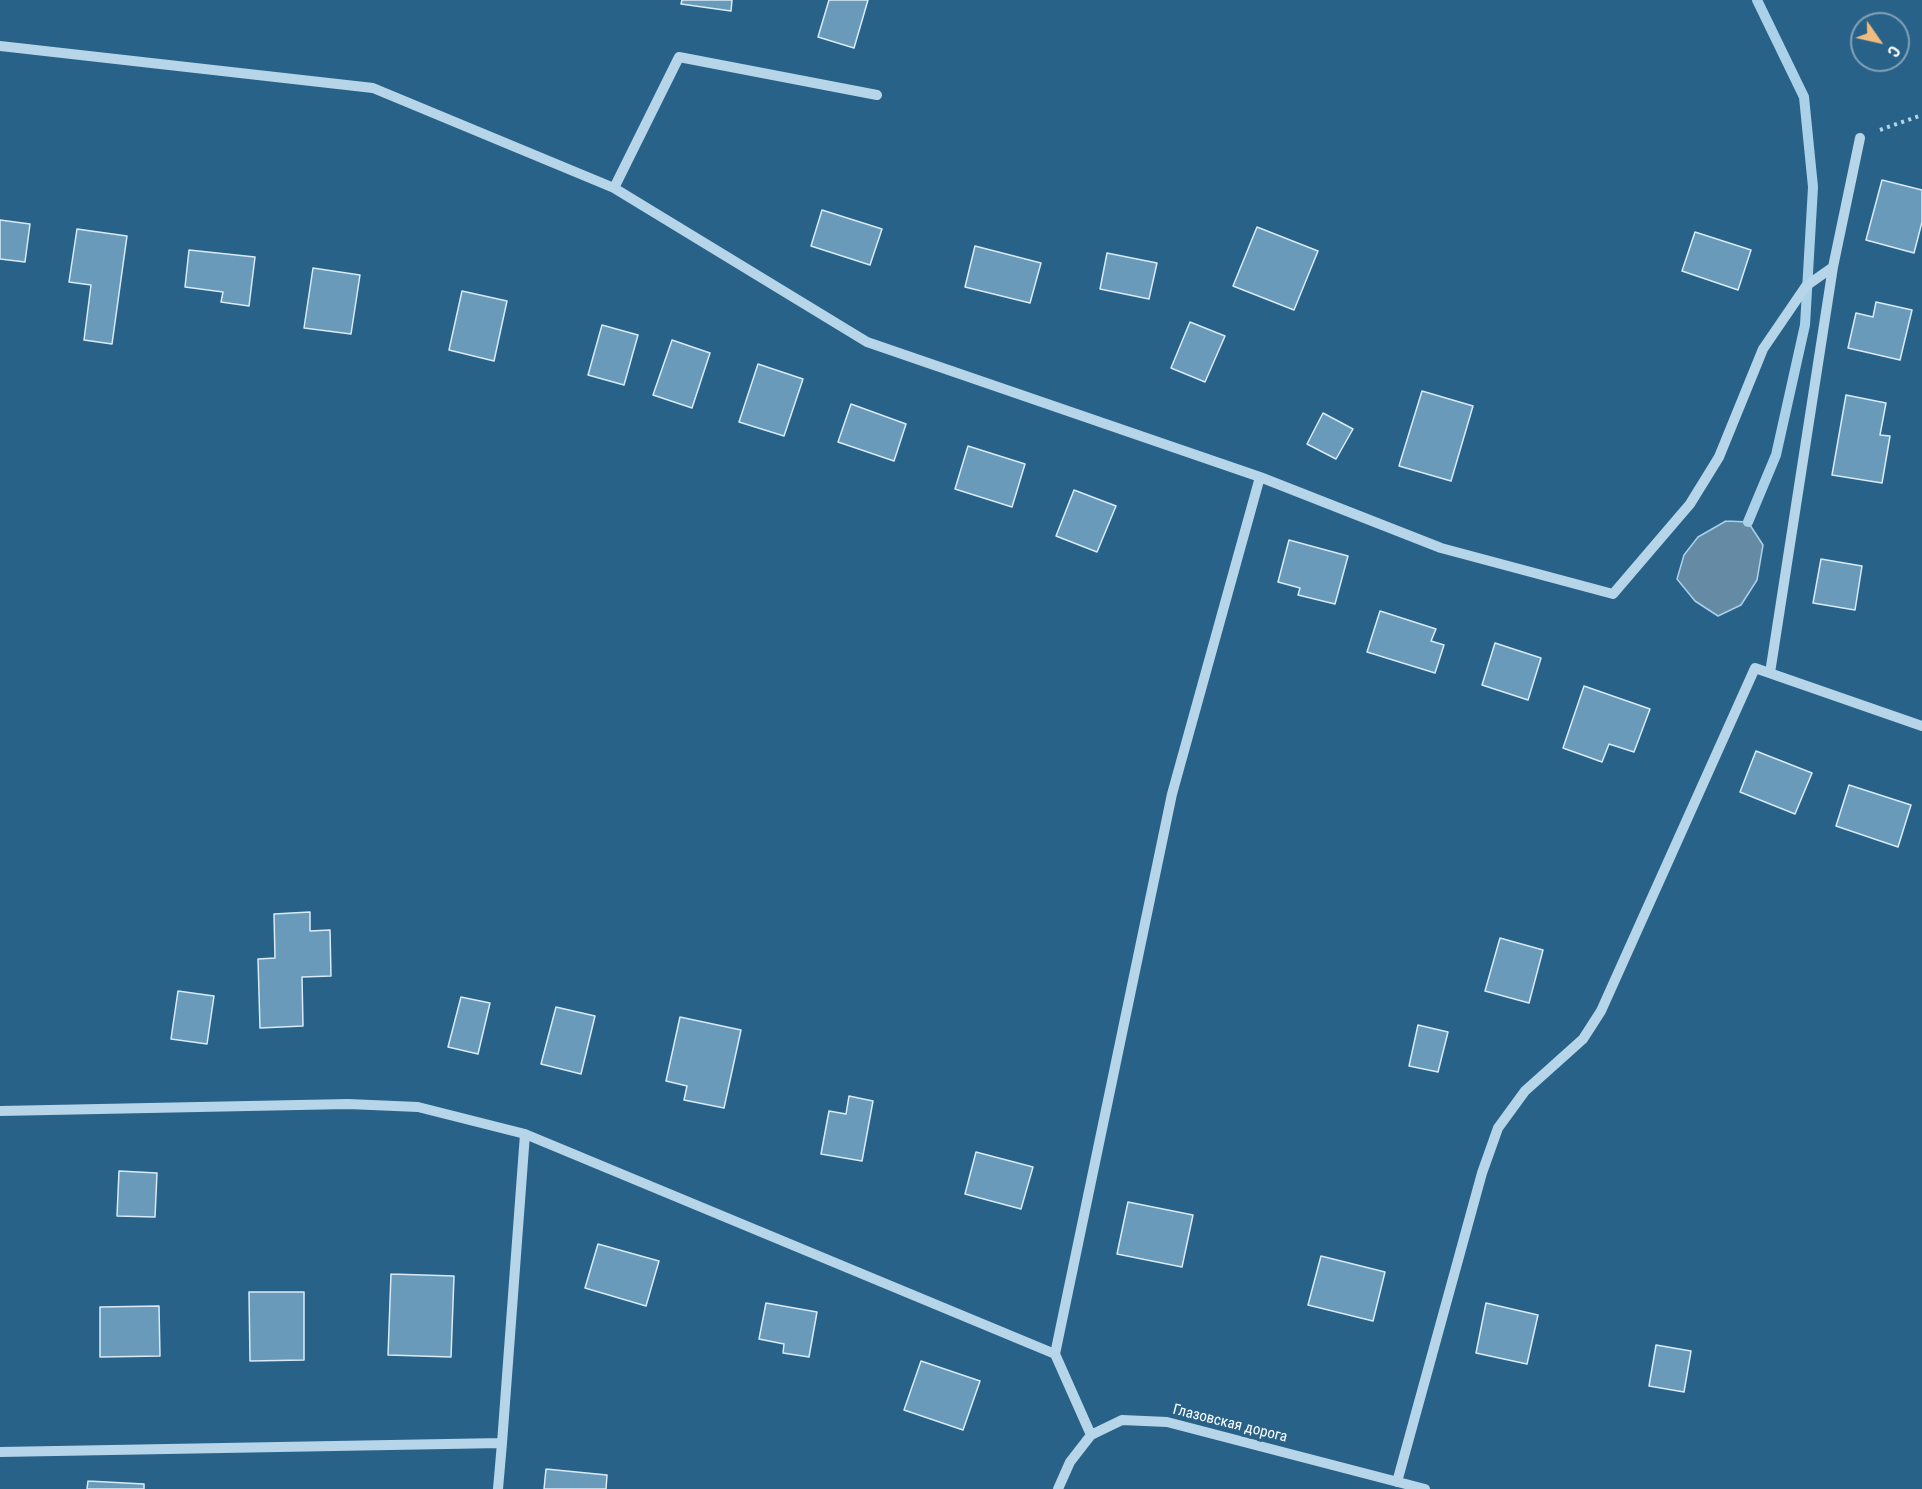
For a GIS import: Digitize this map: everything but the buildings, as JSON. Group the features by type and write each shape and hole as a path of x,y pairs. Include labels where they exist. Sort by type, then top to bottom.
{"street":[{"path":"0,46 373,88 614,188 867,342 1260,477 1442,548 1613,594 1690,504 1719,457 1763,350 1806,286 1833,267"},
{"path":"614,188 680,57 877,95"},
{"path":"1770,673 1833,267 1860,138"},
{"path":"1091,1435 1055,1354 1172,795 1260,477"},
{"path":"1397,1482 1482,1173 1498,1128 1525,1091 1583,1039 1601,1011 1755,668 1922,726"},
{"path":"0,1111 348,1104 418,1107 525,1134 1055,1354"},
{"path":"498,1489 525,1134"},
{"name":"Глазовская дорога","path":"1058,1489 1070,1462 1091,1435 1122,1420 1167,1422 1425,1489"},
{"path":"0,1452 502,1443"}],"path":[{"path":"1860,138 1922,115"}],"water":[{"path":"1726,521 1748,522 1763,545 1757,580 1741,605 1718,616 1695,601 1677,579 1684,555 1698,537"}],"waterway":[{"path":"1748,522 1776,455 1805,325 1813,187 1804,97 1757,0"}]}
